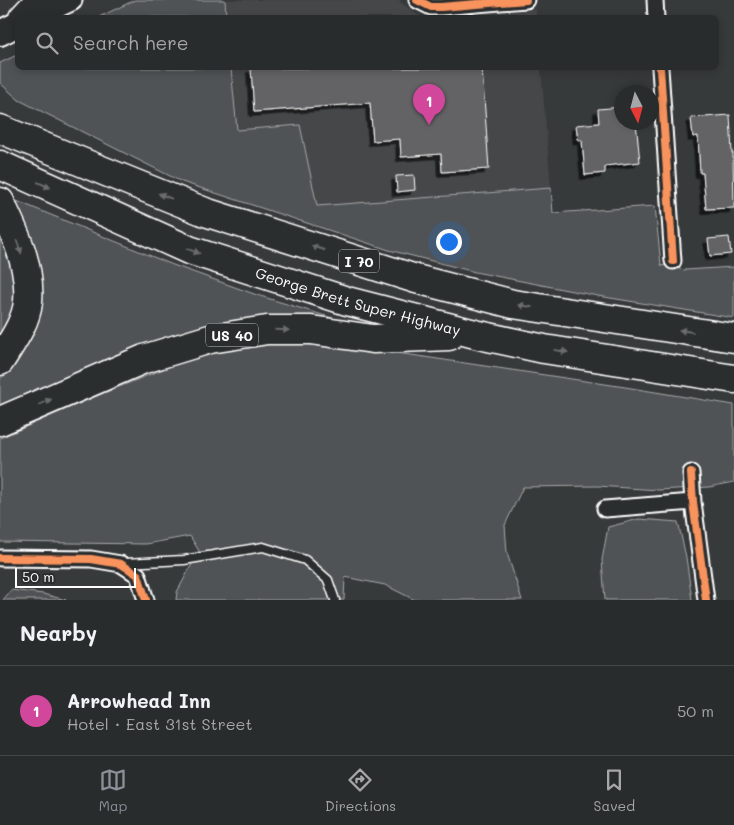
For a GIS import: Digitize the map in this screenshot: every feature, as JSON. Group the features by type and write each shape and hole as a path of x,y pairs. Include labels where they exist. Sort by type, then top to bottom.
{"highway":[{"path":"26,15 40,0"},
{"name":"I 70","path":"0,129 205,212 416,279 513,304 734,338"},
{"name":"George Brett Super Highway","path":"0,165 189,250 347,301 479,335 544,349 734,380"},
{"path":"0,202 17,240 27,270 28,303 19,330 0,361"},
{"name":"US 40","path":"0,421 144,359 210,339 267,330 311,330 373,339 479,335"}],"main road":[{"path":"38,15 71,0"}],"street":[{"path":"418,1 431,7 441,7 526,0"},
{"path":"655,0 656,15"},
{"path":"660,70 673,261"},
{"path":"691,473 706,600"},
{"path":"605,509 693,502"},
{"path":"0,558 91,559 121,564 138,575 146,600"}],"lane":[{"path":"121,564 184,560 263,546 305,560 328,580 335,600"}],"shaded area":[{"path":"135,0 225,0 226,15 103,15"},
{"path":"225,0 400,0 400,2 418,15 226,15"},
{"path":"536,9 536,15 476,15"},
{"path":"15,56 15,70 231,70 237,130 300,125 317,206 551,188 553,213 655,206 661,265 685,270 734,267 734,318 598,296 475,272 389,250 182,182 19,100 0,83 0,63"},
{"path":"231,70 541,70 551,188 317,207 300,125 237,130"},
{"path":"7,197 173,265 257,295 339,320 285,316 236,320 182,334 0,411 0,379 8,372 31,335"},
{"path":"0,225 14,258 16,309 0,345"},
{"path":"299,342 344,345 734,405 734,482 709,487 659,490 597,486 523,487 505,525 507,553 522,600 415,600 385,585 345,577 344,600 176,600 177,592 199,551 190,536 146,544 0,542 0,438 176,364 212,353 258,344"},
{"path":"639,519 678,522 686,557 692,600 605,600 602,560 608,527"},
{"path":"11,590 43,594 66,600 3,600"}],"building":[{"path":"251,70 482,70 489,169 442,172 441,154 401,157 400,139 373,141 370,103 254,112"},
{"path":"614,108 614,130 637,130 640,162 605,166 605,173 585,175 582,140 578,140 576,125 599,123 598,109"},
{"path":"730,115 734,208 706,209 703,173 700,173 698,136 693,137 691,118"},
{"path":"414,175 415,190 397,192 396,176"},
{"path":"729,237 731,254 710,256 708,239"}],"cycle path":[{"path":"417,0 431,7 526,0"},
{"path":"660,70 673,261"},
{"path":"691,473 706,600"},
{"path":"0,558 91,559 121,564 138,575 146,600"}],"place":[{"name":"Arrowhead Inn","path":"429,125"}]}
